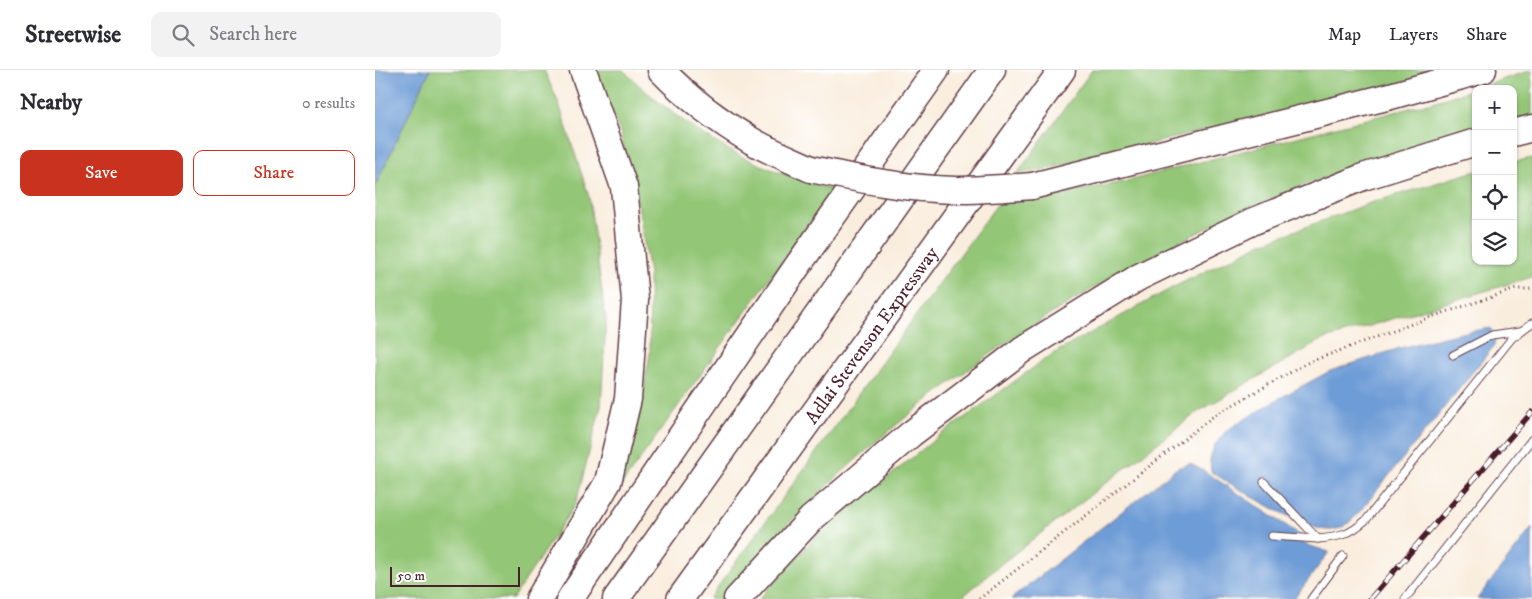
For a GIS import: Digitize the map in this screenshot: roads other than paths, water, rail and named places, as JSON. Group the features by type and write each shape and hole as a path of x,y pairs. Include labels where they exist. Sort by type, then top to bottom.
{"highway":[{"path":"539,599 607,482 628,399 635,300 624,187 583,70"},
{"path":"661,70 683,92 753,142 811,170 875,182 924,188 978,189 1032,186 1387,97 1483,70"},
{"path":"569,599 802,260 936,70"},
{"path":"616,599 992,70"},
{"name":"Adlai Stevenson Expressway","path":"680,599 1062,70"},
{"path":"1517,132 1532,128"},
{"path":"737,599 811,519 911,434 1023,349 1139,277 1254,221 1363,177 1472,143"}],"lane":[{"path":"1272,536 1318,539 1340,537 1356,529 1366,520 1511,338 1532,323"},
{"path":"1453,355 1492,335 1522,331"},
{"path":"1405,599 1532,439"},
{"path":"1264,482 1318,539"},
{"path":"1311,599 1343,556"}],"water":[{"path":"375,70 430,70 375,186"},
{"path":"1491,328 1495,339 1494,346 1357,515 1342,527 1331,530 1305,524 1271,507 1211,472 1210,460 1214,446 1227,430 1278,399 1330,371 1400,348 1456,334"},
{"path":"1190,464 1204,471 1296,532 1304,544 1329,552 1294,599 1011,599 1177,468"},
{"path":"1532,528 1532,599 1477,599"}],"railway":[{"path":"1370,599 1532,412"}]}
